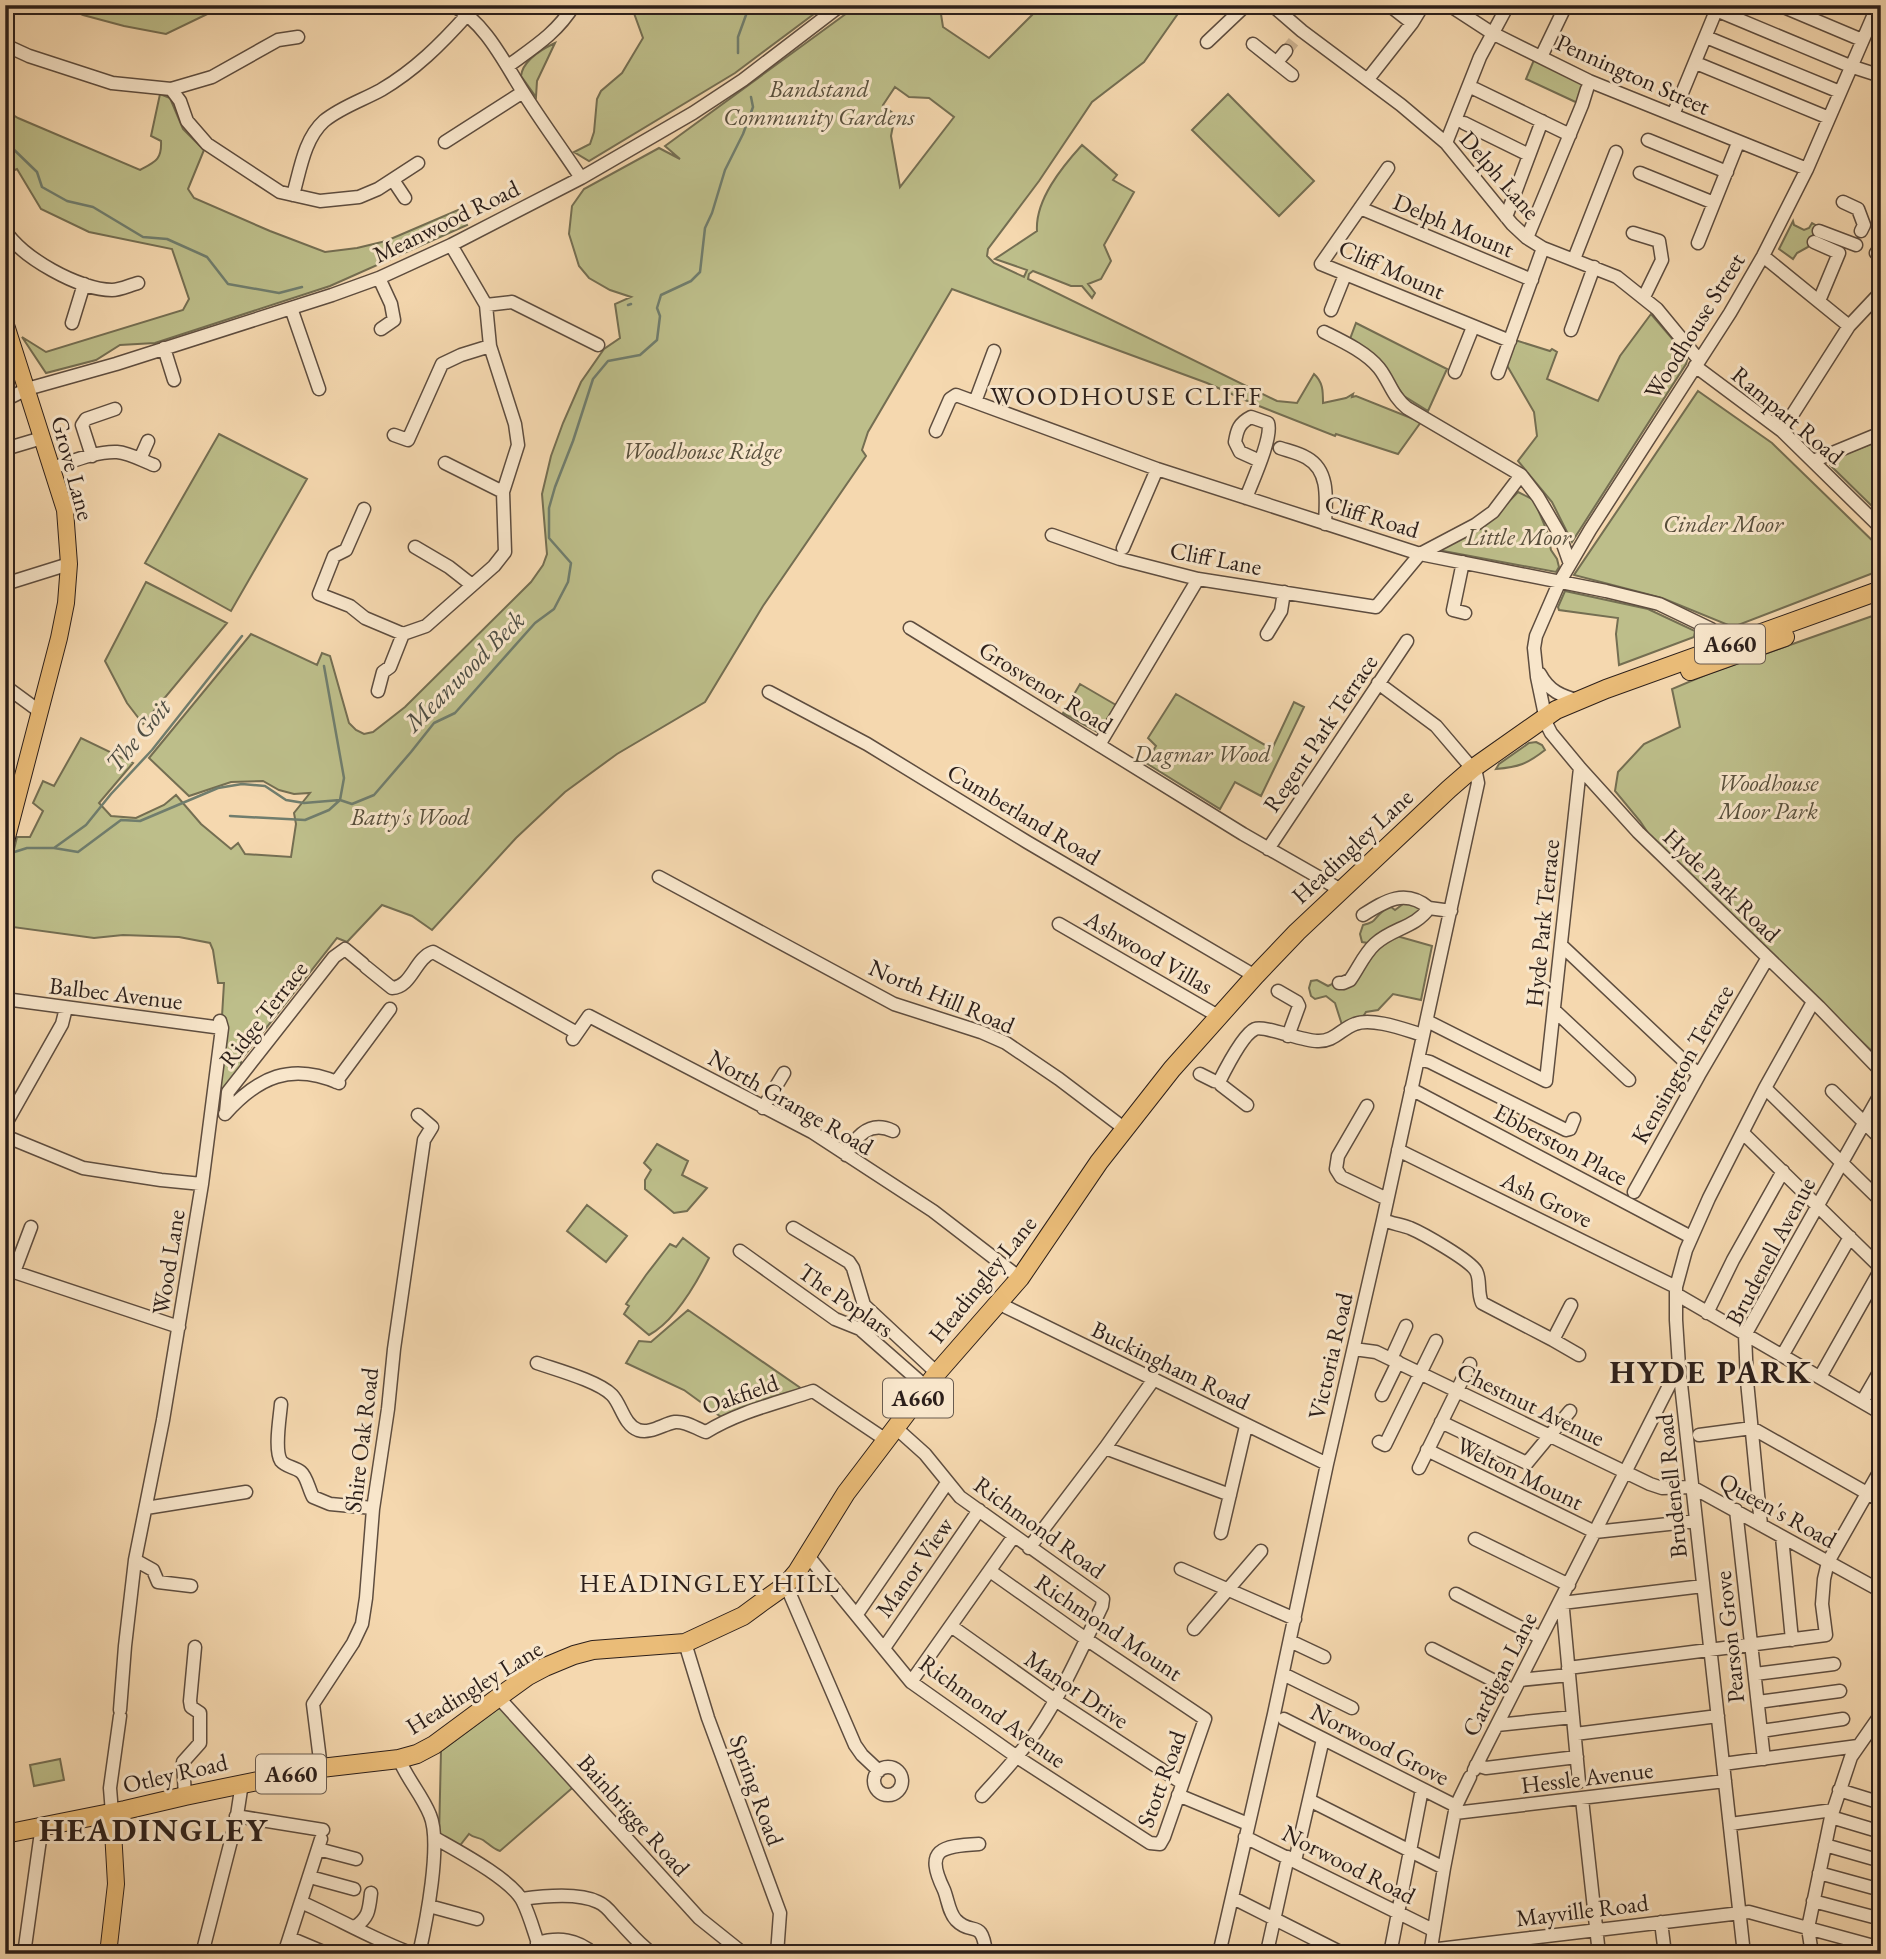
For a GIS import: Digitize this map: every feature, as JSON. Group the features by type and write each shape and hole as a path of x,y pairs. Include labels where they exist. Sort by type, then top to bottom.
{"highway":[{"name":"A660","path":"1545,719 1560,718 1621,695 1881,590"},
{"name":"A660","path":"1545,719 1556,710 1580,701 1881,603"},
{"name":"Headingley Lane","path":"399,1759 429,1748 528,1676 574,1655 593,1650 685,1643 743,1616 786,1584 808,1556 846,1493 932,1380 1020,1278 1125,1129 1218,1016 1340,890 1448,789 1466,762 1545,719"},
{"name":"Otley Road","path":"5,1834 242,1783 321,1768 399,1759"}],"main road":[{"name":"Grove Lane","path":"5,322 65,510 69,565 66,603 59,638 5,845"},
{"path":"108,1954 116,1884 112,1813"}],"street":[{"path":"452,5 467,15 508,66 581,177"},
{"path":"508,66 564,22 574,5"},
{"name":"Meanwood Road","path":"5,400 27,389 99,370 379,278 452,244 581,177 703,106 743,80 842,5"},
{"path":"1207,42 1246,5"},
{"name":"Delph Lane","path":"1272,5 1446,143 1506,217 1527,238 1543,248 1617,277 1644,297 1657,309 1697,363"},
{"path":"1389,5 1412,23"},
{"path":"1368,79 1423,5"},
{"name":"Pennington Street","path":"1449,5 1492,33 1589,80 1807,169"},
{"path":"1446,143 1468,85 1508,5"},
{"path":"1541,57 1566,5"},
{"name":"Woodhouse Street","path":"1545,719 1535,660 1536,636 1559,583 1763,256 1807,169 1878,5"},
{"path":"1782,6 1862,40"},
{"path":"1673,115 1706,37 1713,7 1850,66 1881,76"},
{"path":"293,195 309,143 323,122 381,90 417,66 467,15"},
{"path":"1277,62 1302,31"},
{"path":"6,45 29,56 112,83 172,89 212,77 278,40 298,37"},
{"path":"1706,37 1840,92"},
{"path":"1253,44 1293,75"},
{"path":"1696,63 1829,118"},
{"path":"172,89 180,101 187,121 207,144 280,192 320,201 359,197 379,189 418,163"},
{"path":"1475,89 1570,135"},
{"path":"1527,238 1587,89"},
{"path":"445,142 523,92"},
{"path":"1506,217 1542,121"},
{"path":"1464,123 1529,155"},
{"path":"1648,139 1727,172"},
{"path":"1698,243 1738,142"},
{"path":"1574,259 1616,152"},
{"name":"Cliff Mount","path":"1388,168 1321,264 1510,341"},
{"path":"1640,173 1714,203"},
{"path":"393,180 405,198"},
{"path":"1843,202 1858,209 1864,225 1858,238"},
{"name":"Delph Mount","path":"1360,208 1532,280"},
{"path":"1633,233 1659,241 1662,260 1644,297"},
{"path":"1819,301 1839,253 1817,236 1858,238 1875,253"},
{"path":"7,240 46,267 84,284 113,290 138,283"},
{"path":"364,509 346,550 334,556 319,594 350,606 365,618 403,634 426,626 494,566 505,552 503,492 517,445 515,424 490,346 485,305 452,244"},
{"path":"1498,373 1543,248"},
{"path":"1763,256 1849,326"},
{"path":"1571,330 1594,267"},
{"path":"1331,310 1345,275"},
{"path":"379,278 401,321 381,329"},
{"path":"72,323 84,284"},
{"path":"1782,431 1849,326 1881,292"},
{"path":"485,305 512,302 598,345"},
{"path":"291,308 319,389"},
{"path":"1455,372 1473,327"},
{"path":"1324,331 1374,363 1396,400 1521,475 1538,497 1559,533 1570,564"},
{"path":"394,435 408,440 442,364 490,346"},
{"path":"164,348 174,380"},
{"path":"936,431 953,396 975,402 995,351"},
{"name":"Rampart Road","path":"1697,363 1782,431 1881,528"},
{"name":"Meanwood Road","path":"5,389 27,389"},
{"name":"Cliff Road","path":"975,402 1157,469 1420,554 1659,604 1711,629 1731,650"},
{"path":"92,456 82,425 86,419 115,409"},
{"path":"1813,461 1881,433"},
{"path":"5,449 42,438"},
{"path":"140,459 148,441"},
{"path":"1280,448 1308,458 1322,471 1326,495 1325,523"},
{"path":"52,468 117,452 154,466"},
{"path":"1246,498 1260,461"},
{"path":"445,463 503,492"},
{"path":"1123,548 1157,469"},
{"path":"1420,554 1475,525 1493,512 1521,475"},
{"name":"Cliff Lane","path":"1052,535 1120,559 1198,579 1376,607 1420,554"},
{"path":"415,547 449,567 472,585"},
{"path":"1464,562 1453,610 1465,613"},
{"path":"5,584 69,565"},
{"path":"1099,745 1198,579"},
{"path":"1268,634 1281,611 1284,592"},
{"name":"Grosvenor Road","path":"910,628 1268,849 1340,890"},
{"path":"378,691 383,672 390,667 403,634"},
{"name":"Regent Park Terrace","path":"1268,849 1407,641"},
{"path":"1535,660 1548,687 1561,695 1580,701"},
{"path":"1378,683 1436,726 1466,762"},
{"path":"5,686 39,711"},
{"name":"Cumberland Road","path":"769,692 867,744 1255,976"},
{"name":"Hyde Park Road","path":"1545,719 1551,733 1638,832 1814,1002 1881,1071"},
{"name":"Victoria Road","path":"1219,1954 1478,783 1476,773 1466,762"},
{"name":"Hyde Park Terrace","path":"1427,1021 1546,1081 1580,768"},
{"name":"North Hill Road","path":"659,877 894,1004 981,1031 1006,1043 1125,1129"},
{"path":"1363,915 1393,898 1417,900 1429,908 1451,912"},
{"path":"1339,983 1350,981 1374,944 1423,917 1429,908"},
{"name":"Ashwood Villas","path":"1059,924 1218,1016"},
{"path":"1561,945 1699,1074"},
{"name":"Ridge Terrace","path":"226,1112 228,1092 334,957 345,949 392,988 404,984 425,955 433,952 575,1036"},
{"name":"Kensington Terrace","path":"1634,1192 1767,959"},
{"path":"1278,991 1299,1006 1287,1036"},
{"name":"Balbec Avenue","path":"5,999 221,1025"},
{"name":"Brudenell Road","path":"1744,1954 1679,1366 1676,1291 1691,1237 1709,1198 1765,1088 1814,1002"},
{"path":"5,1125 62,1024 66,1008"},
{"path":"210,1132 252,1087 268,1080 284,1075 310,1074 338,1083 390,1009"},
{"path":"1554,1010 1629,1080"},
{"name":"North Grange Road","path":"575,1036 589,1016 812,1132 933,1211 1020,1278"},
{"path":"1219,1082 1248,1034 1255,1029 1264,1028 1287,1036 1327,1041 1356,1024 1375,1022 1423,1035"},
{"name":"Wood Lane","path":"112,1813 110,1788 135,1560 179,1327 202,1184 221,1025"},
{"path":"1418,1059 1430,1062 1566,1130 1570,1129 1574,1119"},
{"path":"763,1108 783,1073"},
{"path":"1200,1074 1219,1082 1247,1105"},
{"path":"1765,1088 1881,1201"},
{"name":"Ebberston Place","path":"1411,1089 1691,1237"},
{"path":"1832,1091 1881,1139"},
{"name":"Brudenell Avenue","path":"1761,1525 1746,1381 1745,1335 1881,1093"},
{"path":"1367,1107 1338,1156 1336,1169 1341,1177 1387,1199"},
{"name":"Shire Oak Road","path":"321,1768 313,1704 353,1643 362,1624 366,1598 373,1508 394,1349 424,1140 432,1127 418,1115"},
{"path":"846,1155 851,1145 869,1129 877,1126 893,1131"},
{"path":"1743,1133 1881,1268 1820,1377"},
{"path":"5,1136 83,1168 202,1184"},
{"name":"Ash Grove","path":"1398,1150 1676,1291 1707,1313 1881,1413"},
{"path":"1707,1313 1783,1171"},
{"path":"1382,1220 1411,1228 1454,1253 1478,1273 1478,1296 1482,1303 1579,1356"},
{"path":"31,1227 10,1271 179,1327"},
{"path":"793,1228 849,1262 864,1305 932,1380"},
{"path":"1782,1356 1850,1237"},
{"name":"The Poplars","path":"740,1251 835,1319 860,1329 932,1380"},
{"name":"Buckingham Road","path":"999,1301 1006,1307 1327,1464"},
{"path":"1553,1340 1571,1304"},
{"path":"1382,1395 1406,1326"},
{"path":"1379,1443 1385,1445 1436,1341"},
{"name":"Chestnut Avenue","path":"1354,1349 1376,1352 1395,1360 1650,1484 1662,1488 1692,1487"},
{"name":"Oakfield","path":"537,1363 601,1387 613,1395 629,1423 638,1430 677,1422 706,1432 718,1424 813,1391 891,1434"},
{"path":"1419,1468 1470,1364"},
{"name":"Cardigan Lane","path":"1430,1952 1455,1810 1679,1366"},
{"path":"1862,1402 1881,1369"},
{"path":"1029,1548 1154,1379"},
{"path":"281,1404 278,1439 280,1459 304,1475 313,1497 330,1504 373,1508"},
{"path":"1441,1422 1527,1463 1570,1411"},
{"path":"1221,1533 1246,1426"},
{"path":"1699,1435 1752,1428 1881,1501"},
{"name":"Richmond Road","path":"891,1434 925,1454 960,1497 1103,1599 1086,1639"},
{"path":"1105,1448 1230,1495"},
{"name":"Welton Mount","path":"1427,1450 1595,1532"},
{"path":"1432,1649 1517,1686 1569,1671 1826,1635 1822,1604 1828,1562 1881,1469"},
{"path":"856,1614 947,1483"},
{"name":"Queen's Road","path":"1692,1487 1881,1591"},
{"path":"146,1508 246,1492"},
{"name":"Manor View","path":"884,1648 979,1510"},
{"name":"Pearson Grove","path":"1736,1510 1764,1759"},
{"path":"1595,1532 1696,1521"},
{"path":"911,1682 1014,1536"},
{"path":"1782,1537 1792,1640"},
{"path":"1475,1539 1569,1585"},
{"path":"1194,1629 1261,1551"},
{"name":"Richmond Avenue","path":"808,1556 911,1682 1017,1757 1150,1843"},
{"path":"135,1560 153,1570 158,1581 191,1586"},
{"path":"1181,1569 1295,1619"},
{"name":"Richmond Mount","path":"990,1570 1205,1719"},
{"path":"786,1584 855,1745 879,1771"},
{"path":"1579,1782 1562,1600 1703,1586"},
{"path":"1456,1594 1541,1638"},
{"name":"Manor Drive","path":"951,1626 1180,1789 1247,1830"},
{"path":"982,1796 1037,1730 1086,1639"},
{"path":"1290,1641 1324,1657"},
{"name":"Spring Road","path":"685,1643 700,1694 780,1913 778,1954"},
{"path":"185,1796 183,1762 200,1743 200,1713 191,1707 190,1700 195,1647"},
{"path":"1755,1674 1834,1664"},
{"path":"1283,1674 1352,1708"},
{"path":"1758,1702 1840,1691"},
{"name":"Bainbrigge Road","path":"498,1697 699,1918 744,1954"},
{"path":"1812,1954 1808,1928 1832,1814 1851,1757 1881,1714"},
{"path":"1575,1734 1718,1716"},
{"path":"1497,1725 1573,1717"},
{"name":"Stott Road","path":"1150,1843 1160,1844 1164,1838 1205,1719"},
{"name":"Norwood Grove","path":"1284,1719 1422,1789 1455,1810"},
{"path":"1761,1731 1843,1719"},
{"path":"1267,1952 1323,1739"},
{"path":"1723,1764 1858,1746"},
{"path":"1473,1770 1577,1757"},
{"path":"399,1759 431,1817 435,1838 429,1906 419,1954"},
{"name":"Hessle Avenue","path":"1455,1810 1582,1799 1725,1781"},
{"path":"202,1954 235,1824 242,1783"},
{"path":"1390,1954 1422,1789"},
{"path":"1839,1790 1881,1803"},
{"path":"1582,1799 1599,1954"},
{"path":"1309,1800 1444,1868"},
{"path":"1730,1824 1832,1814 1881,1832"},
{"path":"235,1824 322,1836 356,1859"},
{"path":"24,1954 42,1825"},
{"name":"Norwood Road","path":"1247,1830 1292,1859 1433,1930"},
{"path":"284,1954 322,1836"},
{"path":"435,1838 500,1878 522,1899 539,1948 561,1939 575,1941 594,1954"},
{"path":"979,1844 944,1848 936,1857 935,1870 953,1917 957,1922 981,1933 986,1953"},
{"path":"1825,1845 1881,1861"},
{"path":"1819,1873 1881,1890"},
{"path":"310,1877 354,1889"},
{"path":"355,1927 365,1919 371,1893"},
{"path":"522,1899 574,1896 598,1902 653,1954"},
{"path":"1233,1898 1344,1954"},
{"path":"1813,1900 1881,1919"},
{"path":"302,1902 370,1937 413,1954"},
{"path":"429,1906 477,1919"},
{"name":"Mayville Road","path":"1430,1952 1740,1913 1755,1913 1881,1948"},
{"path":"1661,1922 1665,1954"},
{"path":"290,1938 311,1950 328,1954"},
{"path":"1530,1938 1531,1954"},
{"path":"966,1954 1027,1954"}],"green space":[{"path":"61,5 226,5 166,34 83,15"},
{"path":"631,5 826,5 735,73 589,161 574,152 590,144 594,132 597,99 601,91 622,73 643,38"},
{"name":"Woodhouse Ridge","path":"858,5 928,5 941,14 943,27 989,58 1042,5 1184,5 1144,62 1092,102 1039,181 988,249 987,256 994,263 1024,277 1027,270 995,259 1037,231 1040,208 1045,196 1058,174 1082,145 1117,175 1113,180 1134,192 1104,245 1111,261 1101,279 1088,284 1095,293 1092,298 1082,286 1071,286 1033,271 1028,279 1277,401 1297,403 1314,374 1321,384 1323,403 1353,394 1352,397 1356,396 1421,422 1398,454 1336,434 1335,436 1207,383 952,289 868,432 862,450 866,456 763,606 705,702 617,754 565,792 516,838 432,930 412,916 382,905 347,942 337,938 241,1060 241,1068 222,1110 216,1116 224,983 218,983 210,943 179,937 123,935 94,938 5,926 5,887 17,837 30,837 43,811 33,803 43,781 54,786 81,738 133,763 99,803 111,816 136,818 164,805 176,795 201,824 231,849 238,843 245,854 291,857 296,824 294,813 310,793 294,794 279,790 263,781 231,782 189,796 149,758 251,634 317,665 322,653 330,656 349,723 364,734 373,732 405,707 531,582 547,554 542,494 551,456 581,382 604,349 620,338 615,304 631,297 610,290 589,278 579,266 569,234 572,206 584,189 659,148 680,159 665,146","holes":["895,87 909,97 929,98 954,117 900,187 891,136 895,115 883,105"]},
{"path":"555,43 537,81 536,97 521,76 522,70 533,56"},
{"path":"1536,55 1589,81 1582,105 1526,79"},
{"path":"160,94 170,98 183,129 204,150 188,189 194,198 270,231 325,252 386,241 458,210 467,225 330,286 155,343 120,345 96,360 46,373 22,337 46,352 183,310 189,299 172,249 89,232 41,209 17,169 5,174 5,110 140,170 159,156 161,141 151,136"},
{"path":"1228,94 1314,181 1279,216 1192,130"},
{"path":"1793,221 1794,225 1804,230 1812,223 1817,226 1808,247 1797,253 1793,259 1779,249"},
{"path":"1651,314 1688,357 1686,364 1572,542 1552,502 1518,461 1537,436 1534,412 1505,362 1515,340 1550,351 1552,349 1557,352 1547,379 1598,401 1620,356"},
{"path":"1356,323 1447,369 1428,411 1404,396 1382,365 1350,339"},
{"name":"Cinder Moor","path":"1698,391 1772,443 1881,549 1881,570 1733,627 1662,598 1574,575"},
{"path":"219,434 307,479 231,611 145,563"},
{"path":"1881,440 1881,515 1830,465 1830,460"},
{"name":"Little Moor","path":"1518,492 1534,500 1547,531 1551,550 1557,559 1559,567 1556,572 1438,550 1492,519"},
{"path":"146,582 227,623 143,724 127,703 105,661"},
{"path":"1565,591 1648,609 1695,631 1694,637 1619,665 1616,634 1618,618 1559,610"},
{"name":"Woodhouse Moor Park","path":"1881,613 1881,1060 1652,839 1615,791 1618,772 1644,744 1680,727 1672,689"},
{"path":"1080,684 1116,705 1099,733 1063,713"},
{"name":"Dagmar Wood","path":"1176,694 1272,749 1294,702 1304,707 1261,796 1235,782 1220,809 1146,763 1156,746 1148,738"},
{"path":"1536,742 1545,750 1533,759 1517,766 1496,769 1529,743"},
{"path":"1407,901 1420,905 1420,910 1412,918 1386,933 1432,946 1421,1000 1393,994 1378,1010 1366,1012 1361,1020 1343,1028 1335,1003 1326,996 1315,999 1311,996 1311,981 1317,980 1343,989 1368,943 1362,942 1360,934 1363,925 1373,921 1384,910 1391,907 1395,910"},
{"path":"657,1144 688,1161 682,1175 707,1188 687,1211 674,1213 645,1189 645,1180 651,1170 644,1163"},
{"path":"587,1205 627,1236 606,1262 567,1231"},
{"path":"683,1238 709,1258 676,1311 659,1329 649,1335 624,1314 629,1306 626,1304 670,1244 676,1247"},
{"path":"688,1310 802,1389 724,1419 684,1390 626,1363 639,1341 651,1342"},
{"path":"504,1704 578,1783 500,1851 469,1834 458,1848 439,1837 441,1751"},
{"path":"60,1759 64,1780 34,1786 30,1765"}],"waterway":[{"name":"Meanwood Beck","path":"738,53 738,37 747,5"},
{"name":"Meanwood Beck","path":"5,855 27,848 54,848 78,852 121,820 140,821 218,788 242,784 265,786 286,800 304,803 340,800 352,804 374,795 434,723 455,713 535,623 554,609 568,582 571,563 549,538 549,508 593,379 608,361 640,355 657,340 660,316 657,308 661,295 691,281 700,272 705,228 725,170 753,107 751,97"},
{"path":"5,141 37,172 42,187 67,201 93,207 143,237 167,239 207,257 228,284 279,293 302,287"},
{"name":"The Goit","path":"54,848 86,825 152,750 242,636"},
{"path":"230,816 305,820 329,810 340,800 344,778 324,666"}],"tunnel":[{"path":"1286,51 1294,41"}],"district":[{"name":"WOODHOUSE CLIFF","path":"1127,396"},
{"name":"HYDE PARK","path":"1711,1372"},
{"name":"HEADINGLEY HILL","path":"710,1583"},
{"name":"HEADINGLEY","path":"154,1830"}],"park label":[{"name":"Bandstand Community Gardens","path":"819,102"},
{"name":"Batty's Wood","path":"410,816"}]}
